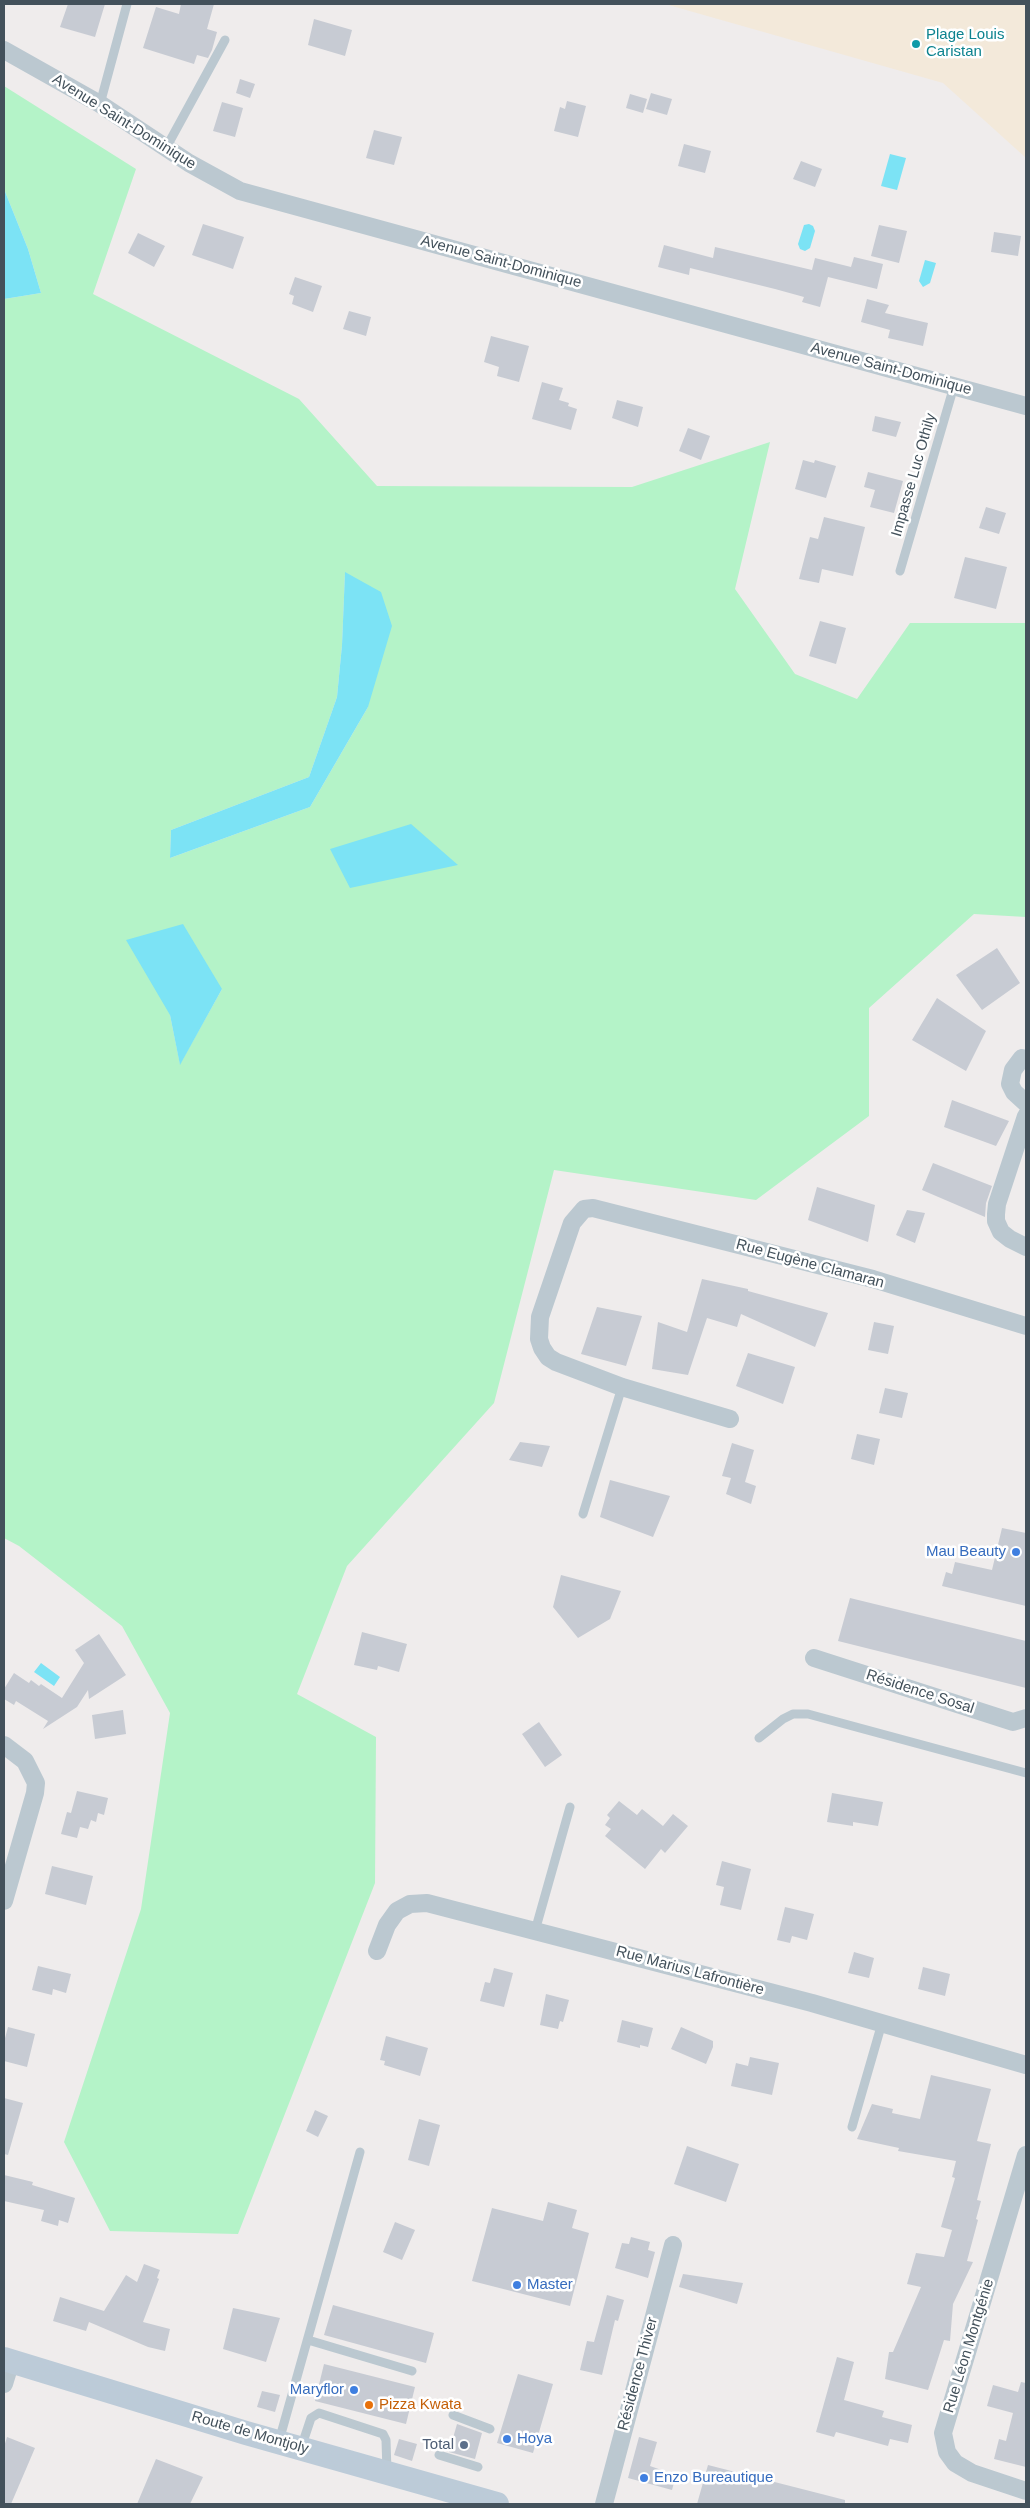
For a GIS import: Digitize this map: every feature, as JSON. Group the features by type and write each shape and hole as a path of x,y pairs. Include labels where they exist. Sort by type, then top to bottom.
{"main road":[{"name":"Route de Montjoly","path":"8,2360 290,2445 497,2504"}],"street":[{"name":"Avenue Saint-Dominique","path":"4,50 100,104 166,148 240,191 1026,406"},
{"path":"1022,1058 1013,1070 1010,1084 1014,1092 1026,1103"},
{"path":"1026,1116 997,1204 996,1220 1001,1232 1026,1247"},
{"name":"Rue Eugène Clamaran","path":"622,1387 556,1362 548,1357 539,1338 540,1317 572,1223 584,1209 593,1208 873,1279 1026,1326"},
{"path":"622,1387 730,1419"},
{"name":"Résidence Sosal","path":"814,1658 1013,1722 1026,1718"},
{"path":"4,1745 25,1760 36,1783 35,1793 4,1901"},
{"name":"Rue Marius Lafrontière","path":"376,1951 391,1918 404,1907 416,1902 427,1903 812,2003 1026,2065"},
{"name":"Rue Léon Montgénie","path":"1026,2155 943,2433 947,2452 955,2463 972,2472 1026,2490"},
{"name":"Résidence Thiver","path":"604,2504 673,2245"},
{"path":"4,2384 8,2360"}],"lane":[{"path":"100,104 127,4"},
{"path":"166,148 225,40"},
{"name":"Impasse Luc Othily","path":"900,571 954,386"},
{"path":"583,1514 622,1387"},
{"path":"759,1738 782,1719 793,1714 808,1714 1026,1773"},
{"path":"535,1931 570,1807"},
{"path":"852,2128 882,2024"},
{"path":"290,2445 308,2340 360,2152"},
{"path":"308,2340 412,2371"},
{"path":"290,2445 312,2418 319,2413 383,2434 386,2440 387,2472"},
{"path":"453,2415 490,2429"},
{"path":"439,2455 478,2467"}],"green space":[{"path":"4,86 136,169 93,294 299,399 377,486 632,487 770,442 735,589 795,674 857,699 910,623 1026,623 1026,917 974,914 869,1008 869,1116 756,1200 554,1170 494,1403 347,1566 297,1694 376,1737 375,1883 238,2234 110,2231 64,2142 141,1909 170,1713 122,1626 19,1546 4,1538 4,299 41,293 28,249 4,189","holes":["345,573 368,707 310,807 170,858 171,830 309,777 337,697 342,645","222,989 180,1064 170,1015"]}],"sand":[{"name":"Plage Louis Caristan","path":"665,4 1026,4 1026,158 943,83"}],"water":[{"path":"890,154 906,158 897,190 881,186"},
{"path":"4,189 28,249 41,293 4,299"},
{"path":"809,224 813,226 815,231 810,248 805,251 800,249 798,244 804,225"},
{"path":"925,260 936,263 930,283 923,287 919,281"},
{"path":"345,572 381,592 392,626 368,707 310,807 170,858 171,830 309,777 337,697 342,645"},
{"path":"411,824 458,865 350,888 330,849"},
{"path":"183,924 222,989 180,1065 170,1015 126,940"},
{"path":"41,1663 60,1677 54,1686 34,1672"}],"building":[{"path":"68,4 105,4 95,37 60,27"},
{"path":"181,4 214,4 207,29 217,32 212,50 208,58 197,55 194,64 143,48 156,7 179,14"},
{"path":"314,19 352,30 345,56 308,45"},
{"path":"240,79 255,84 250,98 236,93"},
{"path":"651,93 672,99 667,115 646,109"},
{"path":"630,94 647,99 643,113 626,108"},
{"path":"567,101 586,106 578,137 554,131 560,107 565,109"},
{"path":"222,102 243,108 235,137 213,131"},
{"path":"374,130 402,137 394,165 366,158"},
{"path":"684,144 711,151 705,173 678,166"},
{"path":"801,161 822,169 815,187 793,179"},
{"path":"203,224 244,237 233,269 192,255"},
{"path":"879,225 907,231 899,263 871,256"},
{"path":"994,232 1021,236 1018,256 991,252"},
{"path":"138,233 165,246 154,267 128,253"},
{"path":"664,245 713,258 715,247 812,270 815,258 851,267 854,257 883,264 877,289 828,277 820,307 802,302 804,297 690,268 689,275 658,267"},
{"path":"295,277 322,286 313,312 292,304 294,296 289,294"},
{"path":"867,299 889,305 885,313 928,323 923,346 888,338 890,330 861,322"},
{"path":"349,311 371,317 366,336 343,329"},
{"path":"491,336 529,346 519,382 497,376 499,367 484,362"},
{"path":"542,382 563,388 559,400 569,403 568,406 577,409 571,430 532,419"},
{"path":"617,400 643,407 638,427 612,418"},
{"path":"875,416 901,422 896,437 872,431"},
{"path":"688,428 710,436 701,460 679,451"},
{"path":"803,460 814,463 815,460 836,466 826,498 795,489"},
{"path":"868,472 903,481 894,513 870,507 875,490 864,487"},
{"path":"986,507 1006,513 999,534 979,528"},
{"path":"824,517 865,527 853,576 822,569 819,583 799,579 810,537 818,539"},
{"path":"965,557 1007,567 996,609 954,598"},
{"path":"820,621 846,628 836,664 809,656"},
{"path":"997,948 1020,983 982,1010 956,975"},
{"path":"937,998 986,1031 966,1071 912,1040"},
{"path":"952,1100 1009,1121 996,1146 944,1127"},
{"path":"933,1163 992,1186 986,1203 985,1217 922,1190"},
{"path":"817,1187 875,1205 868,1242 808,1220"},
{"path":"907,1210 925,1213 915,1243 896,1235"},
{"path":"702,1279 748,1289 748,1291 828,1313 815,1347 741,1314 737,1327 707,1318 688,1375 652,1369 658,1322 687,1332"},
{"path":"597,1307 642,1316 626,1366 581,1354"},
{"path":"874,1322 894,1326 888,1354 868,1350"},
{"path":"748,1353 795,1367 783,1404 736,1386"},
{"path":"885,1388 908,1393 902,1418 879,1413"},
{"path":"857,1434 880,1439 874,1465 851,1459"},
{"path":"520,1442 550,1446 542,1467 509,1460"},
{"path":"732,1443 754,1450 745,1482 756,1486 751,1504 726,1494 731,1478 722,1476"},
{"path":"610,1480 670,1496 653,1537 600,1517"},
{"path":"1002,1528 1026,1533 1026,1606 942,1586 946,1572 952,1574 955,1562 992,1570"},
{"path":"561,1575 621,1591 610,1619 578,1638 553,1607"},
{"path":"850,1598 1026,1641 1026,1688 838,1641"},
{"path":"362,1632 407,1644 399,1672 378,1666 377,1670 354,1665"},
{"path":"99,1634 126,1675 89,1699 88,1690 77,1707 43,1729 48,1721 16,1701 14,1705 4,1699 4,1689 14,1673 29,1683 31,1680 39,1686 41,1684 62,1698 84,1663 75,1650"},
{"path":"123,1710 126,1734 95,1739 92,1715"},
{"path":"539,1722 562,1755 545,1767 522,1734"},
{"path":"77,1791 108,1798 104,1815 98,1813 96,1822 91,1820 88,1829 80,1827 77,1838 61,1834 67,1812 71,1813"},
{"path":"832,1793 883,1802 878,1826 853,1822 853,1826 827,1822"},
{"path":"619,1801 637,1815 642,1809 663,1826 673,1814 688,1826 665,1853 661,1849 645,1869 605,1836 611,1829 605,1825 610,1818 607,1815"},
{"path":"722,1861 751,1869 741,1910 720,1905 724,1887 716,1885"},
{"path":"52,1866 93,1876 86,1905 45,1894"},
{"path":"785,1907 814,1914 807,1940 792,1936 790,1943 777,1940"},
{"path":"854,1952 874,1958 869,1978 848,1973"},
{"path":"38,1966 71,1974 66,1993 53,1989 52,1995 32,1990"},
{"path":"923,1967 950,1974 945,1996 918,1989"},
{"path":"494,1968 513,1973 504,2007 480,2001 485,1982 490,1983"},
{"path":"546,1994 569,2000 563,2022 560,2021 558,2029 540,2025"},
{"path":"622,2020 653,2028 648,2047 640,2045 640,2048 617,2042"},
{"path":"8,2027 35,2034 27,2067 4,2061 4,2042"},
{"path":"681,2027 713,2041 713,2047 706,2064 671,2049"},
{"path":"386,2036 428,2048 420,2076 384,2065 385,2061 380,2060"},
{"path":"750,2057 779,2063 772,2095 731,2086 736,2063 748,2066"},
{"path":"931,2075 991,2089 977,2141 991,2144 977,2200 981,2201 976,2219 978,2220 967,2261 973,2262 953,2304 950,2341 944,2340 928,2390 885,2379 889,2352 893,2352 921,2287 907,2284 916,2253 944,2257 952,2230 941,2227 955,2178 952,2177 956,2161 898,2151 899,2148 857,2139 872,2104 893,2109 892,2113 920,2119"},
{"path":"4,2098 23,2103 8,2155 4,2154"},
{"path":"315,2110 328,2116 318,2137 306,2131"},
{"path":"419,2119 440,2125 429,2166 408,2160"},
{"path":"687,2146 739,2164 726,2202 674,2184"},
{"path":"4,2175 33,2182 32,2185 75,2198 68,2223 59,2220 58,2226 41,2221 44,2210 4,2201"},
{"path":"548,2202 577,2210 572,2228 589,2233 570,2306 472,2281 492,2208 543,2221"},
{"path":"395,2222 415,2230 402,2260 383,2252"},
{"path":"631,2237 650,2242 648,2250 655,2252 648,2278 615,2268 622,2243 629,2244"},
{"path":"144,2264 160,2270 157,2278 159,2279 143,2322 170,2329 165,2351 148,2347 89,2322 86,2331 53,2321 60,2297 104,2311 126,2275 137,2282"},
{"path":"683,2274 743,2283 737,2304 679,2287"},
{"path":"607,2295 624,2300 618,2321 615,2320 602,2375 580,2370 587,2341 594,2342"},
{"path":"333,2305 434,2333 426,2363 324,2335"},
{"path":"233,2308 280,2318 266,2362 223,2349"},
{"path":"837,2357 854,2362 844,2400 884,2411 882,2417 912,2425 908,2443 890,2439 888,2446 836,2432 834,2437 816,2432"},
{"path":"324,2364 415,2387 406,2424 315,2401"},
{"path":"518,2374 553,2384 533,2453 497,2443"},
{"path":"1021,2382 1026,2383 1026,2467 994,2459 999,2439 1006,2441 1013,2413 987,2406 993,2385 1018,2392"},
{"path":"262,2391 280,2395 275,2412 257,2407"},
{"path":"457,2424 482,2433 475,2459 449,2452"},
{"path":"7,2437 35,2448 11,2504 4,2504 4,2447"},
{"path":"639,2437 657,2442 650,2466 676,2475 672,2490 628,2478"},
{"path":"399,2439 417,2444 412,2461 394,2455"},
{"path":"156,2459 203,2477 190,2504 137,2504"},
{"path":"708,2465 845,2500 845,2504 697,2504"}],"place":[{"name":"Plage Louis Caristan","path":"916,44"},
{"name":"Mau Beauty","path":"1016,1552"},
{"name":"Master","path":"517,2285"},
{"name":"Maryflor","path":"354,2390"},
{"name":"Pizza Kwata","path":"369,2405"},
{"name":"Hoya","path":"507,2439"},
{"name":"Total","path":"464,2445"},
{"name":"Enzo Bureautique","path":"644,2478"}]}
